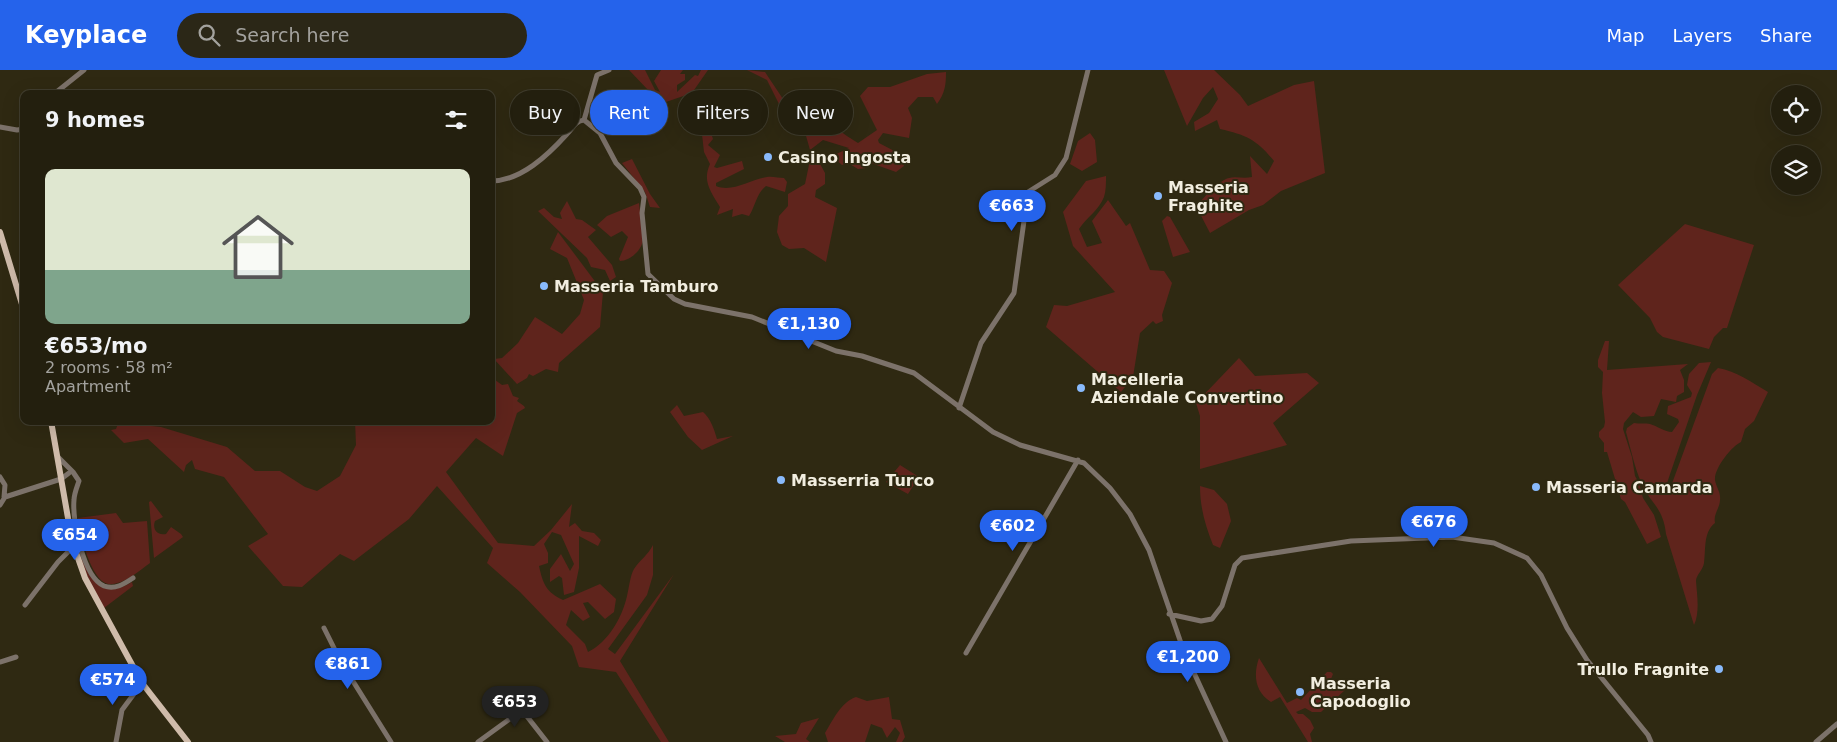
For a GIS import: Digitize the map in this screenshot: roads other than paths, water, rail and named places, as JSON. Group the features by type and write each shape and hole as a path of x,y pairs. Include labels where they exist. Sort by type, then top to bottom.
{"main road":[{"path":"0,232 20,298"},
{"path":"52,425 74,546 85,578 142,683 188,742"}],"street":[{"path":"59,90 84,70"},
{"path":"584,120 597,75 609,70"},
{"path":"959,408 981,343 1014,293 1028,192 1055,176 1066,158 1088,70"},
{"path":"495,181 508,180 529,168 556,145 577,122 584,120"},
{"path":"584,120 600,132 616,163 642,193 648,274 674,299 685,304 752,318 836,351 862,356 914,373 986,428 1020,445 1078,460 1084,463 1110,488 1130,514 1149,550 1169,614 1226,742"},
{"path":"0,127 20,129"},
{"path":"57,457 78,481 74,500 75,523 80,546 88,567 98,582 104,586 117,587 133,578"},
{"path":"966,653 1078,460"},
{"path":"60,470 71,471"},
{"path":"2,497 62,479 71,471"},
{"path":"0,477 4,485 0,505"},
{"path":"1169,614 1201,620 1212,619 1222,606 1235,565 1242,558 1351,541 1452,537 1485,540 1527,558 1541,575 1567,628 1586,660 1620,699 1648,735 1651,742"},
{"path":"25,605 58,562 74,546"},
{"path":"324,628 341,662 391,742"},
{"path":"0,662 16,657"},
{"path":"98,674 133,668"},
{"path":"116,742 122,710 142,683"},
{"path":"478,742 522,710 547,742"},
{"path":"1816,742 1837,724"}],"place":[{"name":"Casino Ingosta","path":"768,157"},
{"name":"Masseria Fraghite","path":"1158,196"},
{"name":"Masseria Tamburo","path":"544,286"},
{"name":"Macelleria Aziendale Convertino","path":"1081,388"},
{"name":"Masserria Turco","path":"781,480"},
{"name":"Masseria Camarda","path":"1536,487"},
{"name":"Trullo Fragnite","path":"1719,669"},
{"name":"Masseria Capodoglio","path":"1300,692"}]}
